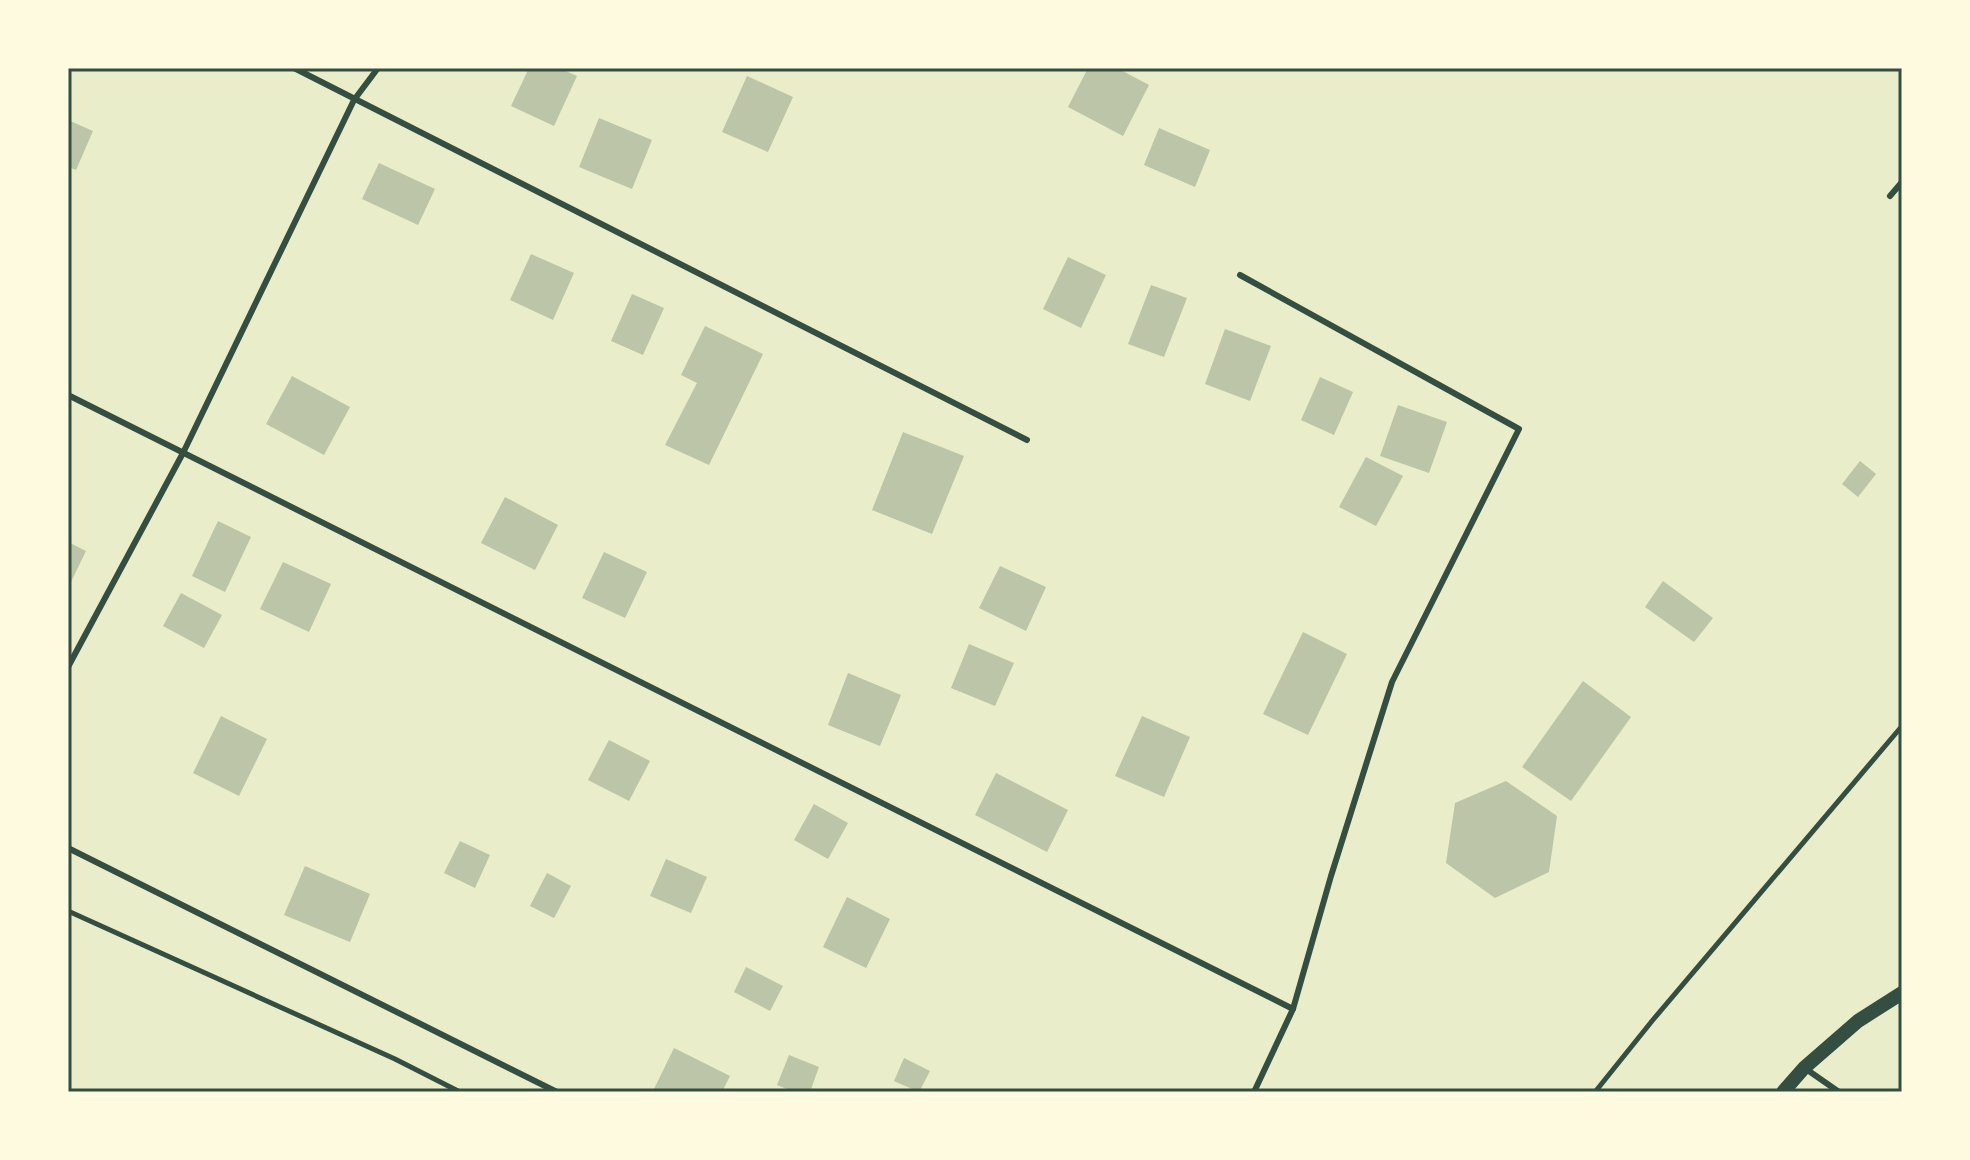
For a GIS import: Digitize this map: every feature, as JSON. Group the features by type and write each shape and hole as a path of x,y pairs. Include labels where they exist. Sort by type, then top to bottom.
{"street":[{"path":"1783,1092 1804,1068 1858,1021 1902,993"}],"lane":[{"path":"294,68 1027,440"},
{"path":"68,667 183,453 354,100 378,68"},
{"path":"1890,196 1902,182"},
{"path":"1240,275 1519,429 1392,682 1293,1009 1254,1092"},
{"path":"68,395 1293,1009"},
{"path":"68,848 557,1092"},
{"path":"1804,1068 1839,1092"}],"path":[{"path":"1595,1092 1902,726"},
{"path":"68,911 395,1059 460,1092"}],"building":[{"path":"529,68 559,68 577,76 554,126 511,106"},
{"path":"1088,68 1117,68 1149,85 1123,136 1068,107"},
{"path":"747,76 793,97 768,152 722,132"},
{"path":"599,118 652,140 632,189 579,167"},
{"path":"68,120 93,131 76,170 68,167"},
{"path":"1159,128 1210,150 1195,187 1144,165"},
{"path":"379,163 435,189 418,225 362,199"},
{"path":"531,254 574,273 553,320 510,300"},
{"path":"1068,257 1106,275 1081,328 1043,309"},
{"path":"1151,285 1187,298 1164,357 1128,344"},
{"path":"632,294 664,308 643,355 611,341"},
{"path":"705,326 763,354 709,465 665,445 697,383 681,375"},
{"path":"1225,329 1271,346 1250,401 1205,384"},
{"path":"292,376 350,407 324,455 266,424"},
{"path":"1320,377 1353,392 1334,435 1301,420"},
{"path":"1398,405 1447,422 1429,473 1380,456"},
{"path":"903,432 964,456 932,534 872,510"},
{"path":"1366,457 1403,476 1376,526 1339,507"},
{"path":"1860,461 1876,474 1858,497 1842,484"},
{"path":"505,497 558,525 535,570 481,543"},
{"path":"218,521 251,537 225,592 192,576"},
{"path":"68,542 86,551 68,588"},
{"path":"604,552 647,572 625,618 582,598"},
{"path":"283,562 331,584 309,632 260,609"},
{"path":"1000,566 1046,587 1026,631 979,608"},
{"path":"1663,581 1713,618 1694,642 1645,607"},
{"path":"181,593 222,615 204,648 163,626"},
{"path":"1303,632 1347,654 1308,735 1263,714"},
{"path":"969,644 1014,663 995,706 951,688"},
{"path":"848,673 901,695 880,746 828,725"},
{"path":"1583,681 1631,717 1571,801 1522,767"},
{"path":"221,716 267,739 239,796 193,773"},
{"path":"1142,716 1190,737 1164,797 1115,776"},
{"path":"609,740 650,761 629,801 588,780"},
{"path":"996,773 1068,810 1047,852 975,815"},
{"path":"1506,781 1557,816 1549,872 1495,898 1446,863 1455,803"},
{"path":"814,804 848,823 828,859 794,840"},
{"path":"460,841 490,855 475,888 444,873"},
{"path":"666,859 707,877 691,913 650,896"},
{"path":"305,866 370,894 350,942 284,915"},
{"path":"547,873 571,886 554,918 530,906"},
{"path":"847,897 890,919 866,968 823,947"},
{"path":"746,967 783,986 770,1011 734,992"},
{"path":"674,1048 730,1076 722,1092 653,1091"},
{"path":"789,1055 819,1067 810,1092 794,1092 777,1085"},
{"path":"904,1058 930,1071 919,1092 894,1081"}]}
